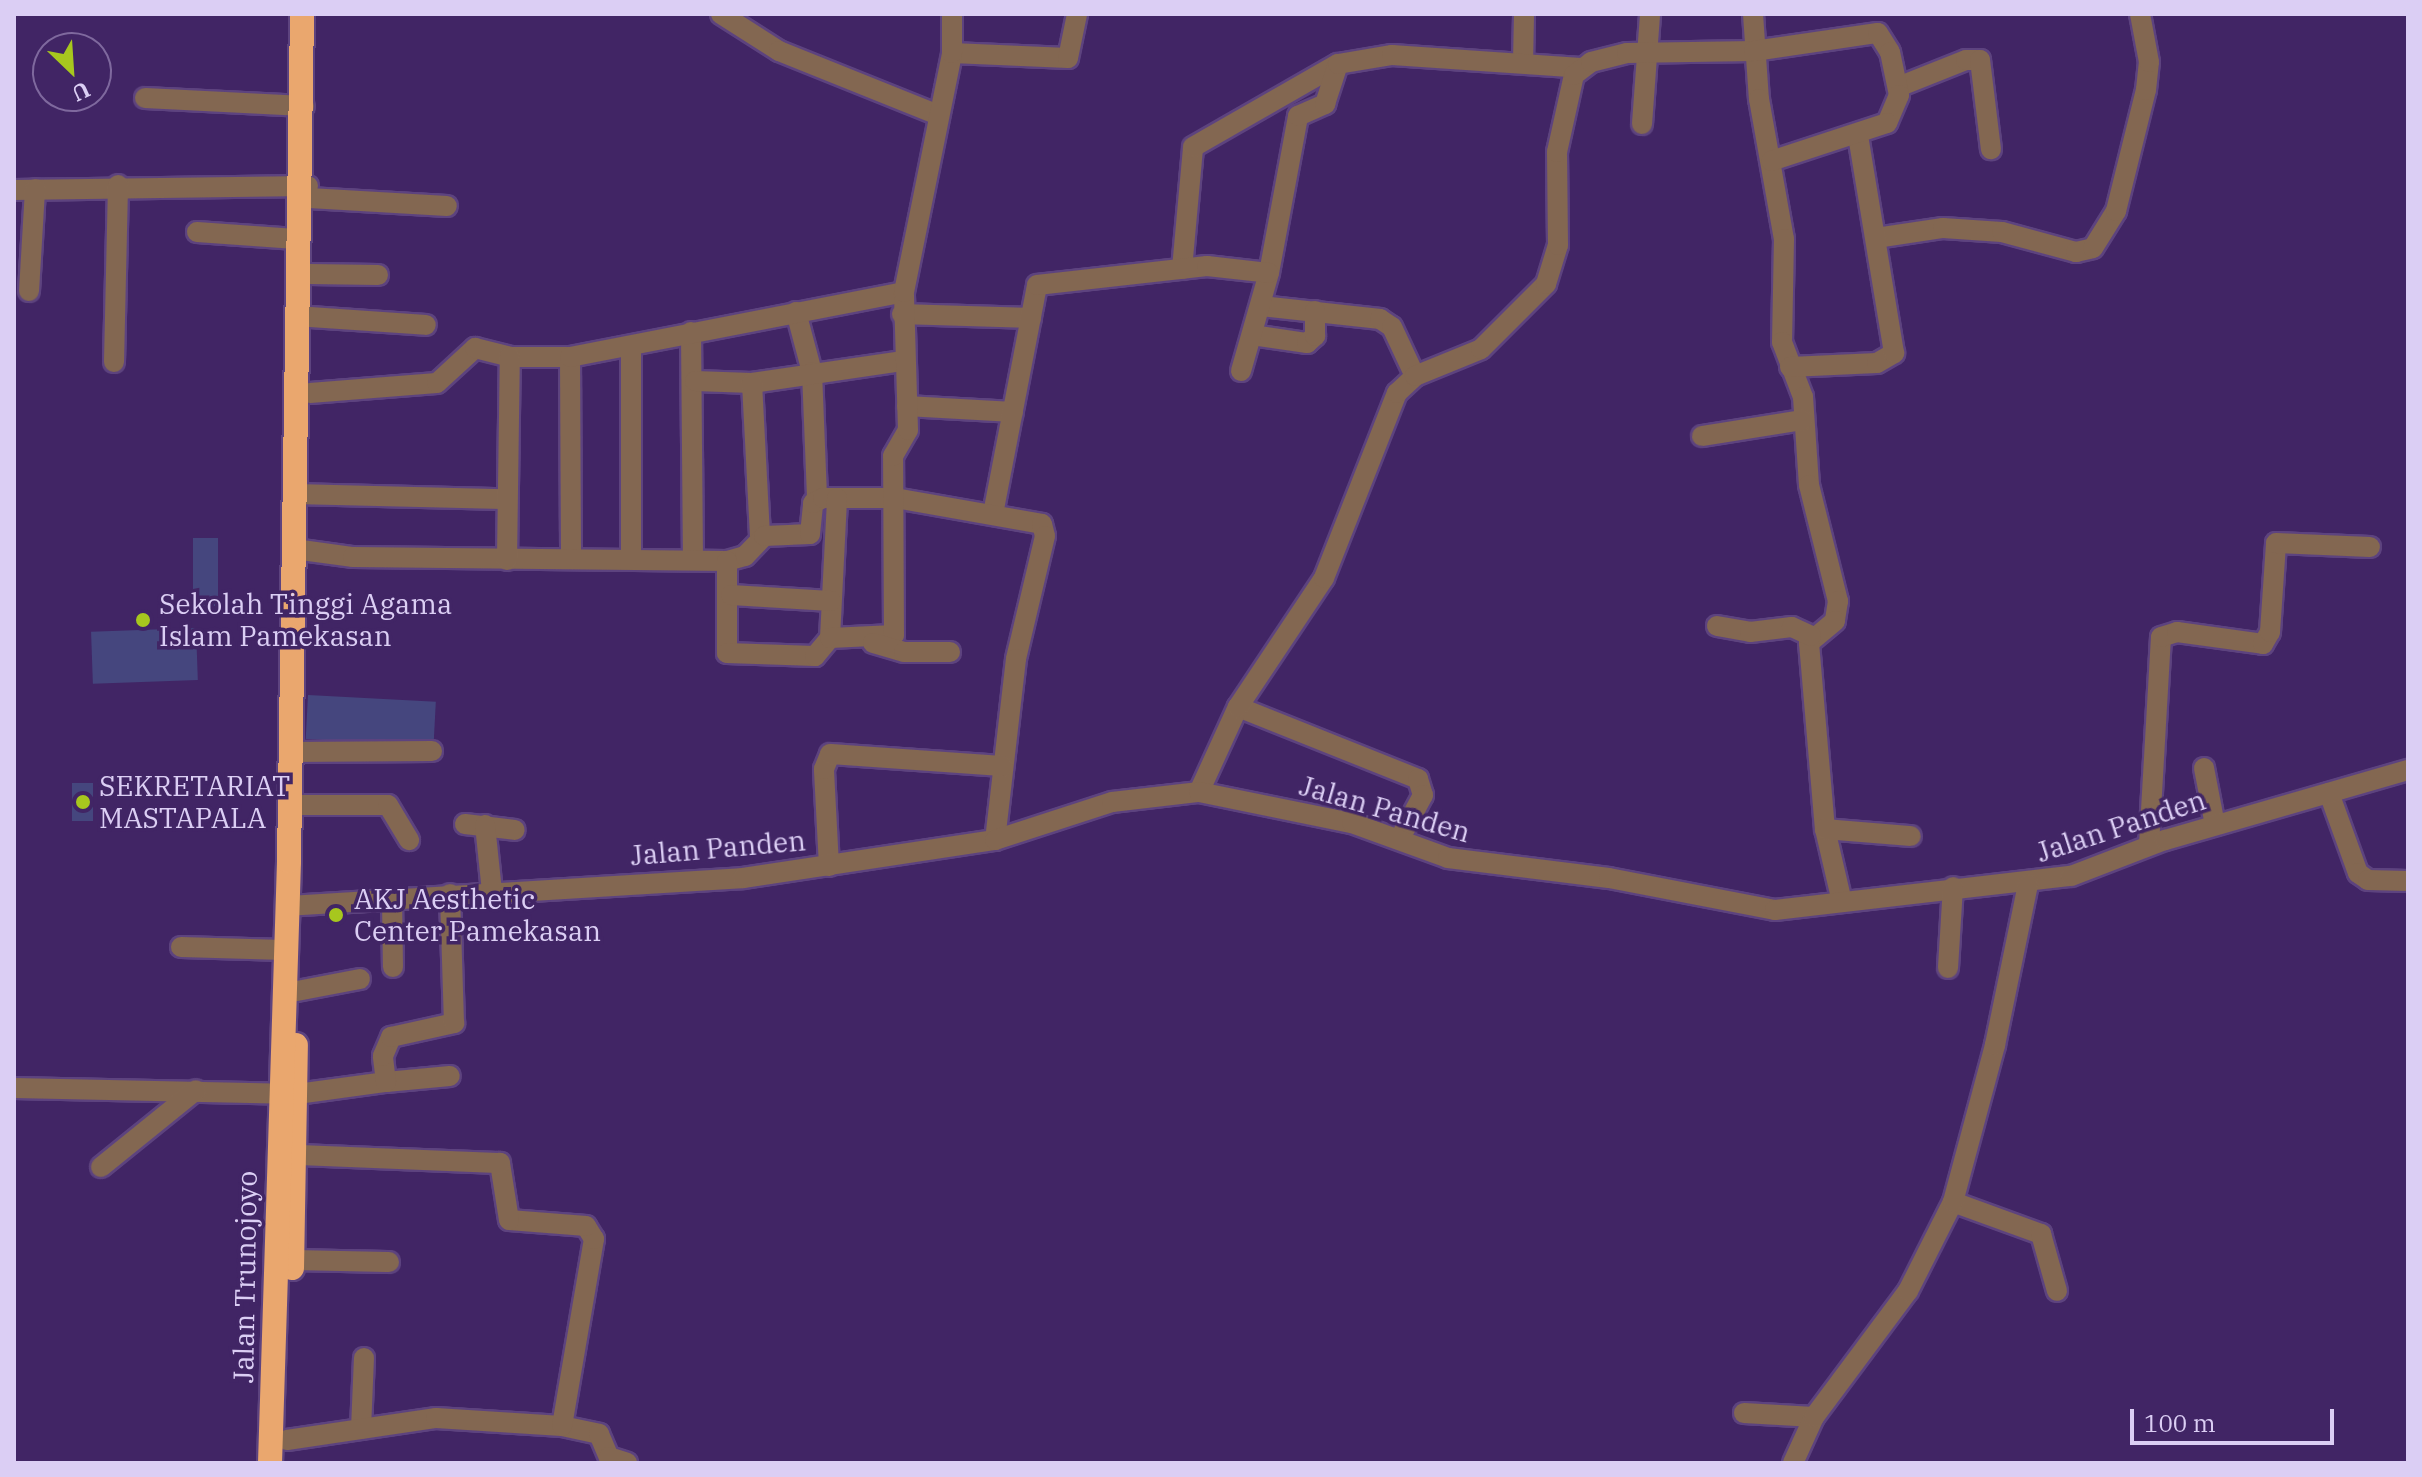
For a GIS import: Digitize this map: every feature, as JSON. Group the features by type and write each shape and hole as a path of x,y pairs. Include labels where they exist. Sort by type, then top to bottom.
{"highway":[{"path":"301,494 310,393 302,14"},
{"path":"289,1093 297,991 293,906 301,551 296,239 305,190"},
{"path":"289,1093 284,950 293,906 302,805 297,752"},
{"name":"Jalan Trunojoyo","path":"287,1452 297,1155 289,1093"},
{"name":"Jalan Trunojoyo","path":"270,1463 289,1093"}],"street":[{"path":"721,14 779,51 936,114"},
{"path":"830,638 866,639 894,635 894,450 906,437 907,406 903,361 904,292 936,114 952,53 952,14"},
{"path":"952,53 1068,58 1077,14"},
{"path":"1523,63 1524,14"},
{"path":"1642,124 1650,14"},
{"path":"1753,14 1754,51 1784,239 1782,342 1803,397 1809,485 1838,601 1835,621 1811,636"},
{"path":"1876,238 1943,228 2002,232 2076,252 2093,248 2116,211 2146,90 2149,62 2140,14"},
{"path":"1182,269 1193,147 1338,64 1382,55 1581,68 1647,51 1754,51 1878,33 1890,52 1898,87 1898,105 1887,123 1771,161"},
{"path":"1898,87 1966,60 1980,60 1991,149"},
{"path":"1241,371 1269,273 1298,116 1325,104 1338,64"},
{"path":"1199,792 1238,707 1324,578 1393,400 1415,376 1481,349 1546,284 1558,245 1562,116 1581,68"},
{"path":"145,98 304,115"},
{"path":"1790,367 1877,363 1893,357 1858,135"},
{"path":"114,362 118,185"},
{"path":"29,291 24,189 118,185 305,190 447,206"},
{"path":"197,232 296,239"},
{"path":"993,514 1031,318 1043,281 1232,266 1269,273"},
{"path":"309,274 378,275"},
{"path":"310,393 437,383 475,348 510,357 570,357 631,348 691,332 904,292"},
{"path":"1261,306 1386,322 1415,376"},
{"path":"1252,335 1307,343 1315,336 1315,311"},
{"path":"727,561 731,595 728,654 810,658 830,638 827,498 812,372 796,312"},
{"path":"902,314 1031,318"},
{"path":"310,317 426,325"},
{"path":"691,332 695,381 693,557"},
{"path":"631,348 631,558"},
{"path":"507,560 504,499 510,357"},
{"path":"570,357 571,558"},
{"path":"695,381 752,383 903,361"},
{"path":"301,551 507,560 693,557 727,561 745,556 760,538 752,383"},
{"path":"907,406 1013,412"},
{"path":"1702,436 1803,420"},
{"path":"301,494 504,499"},
{"path":"827,498 895,498 1038,523 1045,530 1016,659 995,840"},
{"path":"760,538 810,534 827,498"},
{"path":"2149,845 2161,637 2177,632 2263,644 2270,632 2276,543 2370,547"},
{"path":"731,595 831,601"},
{"path":"1717,626 1750,632 1792,627 1811,636"},
{"path":"1811,636 1825,829 1842,902"},
{"path":"866,639 884,649 950,652"},
{"path":"1238,707 1418,779 1423,795 1400,838"},
{"path":"297,752 432,751"},
{"path":"829,866 824,769 830,754 1003,766"},
{"path":"2204,768 2215,825"},
{"name":"Jalan Panden","path":"293,906 743,878 995,840 1112,802 1199,792 1400,838 1459,860 1634,882 1739,906 1775,910 1953,887 2028,884 2071,876 2149,845 2408,770"},
{"path":"2329,793 2358,873 2368,880 2408,881"},
{"path":"302,805 388,805 409,840"},
{"path":"492,892 475,824 515,830"},
{"path":"1825,829 1911,836"},
{"path":"1793,1463 1814,1417 1902,1300 1953,1202 1995,1045 2028,884"},
{"path":"1948,968 1953,887"},
{"path":"386,1082 384,1048 391,1037 454,1023 450,894"},
{"path":"392,898 393,967"},
{"path":"181,947 284,950"},
{"path":"297,991 360,979"},
{"path":"14,1088 289,1093 450,1076"},
{"path":"101,1167 196,1090"},
{"path":"297,1155 500,1163 509,1220 591,1229 562,1426"},
{"path":"1953,1202 2041,1234 2057,1291"},
{"path":"292,1260 389,1262"},
{"path":"361,1429 364,1358"},
{"path":"1744,1413 1814,1417"},
{"path":"287,1452 361,1429 473,1416 562,1426 599,1434 609,1457 627,1463"}],"building":[{"path":"193,538 218,538 218,606 193,606"},
{"path":"196,628 198,680 93,684 91,632"},
{"path":"308,695 436,702 434,746 306,739"},
{"name":"SEKRETARIAT MASTAPALA","path":"72,783 93,783 93,821 72,821"}],"place":[{"name":"Sekolah Tinggi Agama Islam Pamekasan","path":"143,620"},
{"name":"SEKRETARIAT MASTAPALA","path":"83,802"},
{"name":"AKJ Aesthetic Center Pamekasan","path":"336,915"}]}
